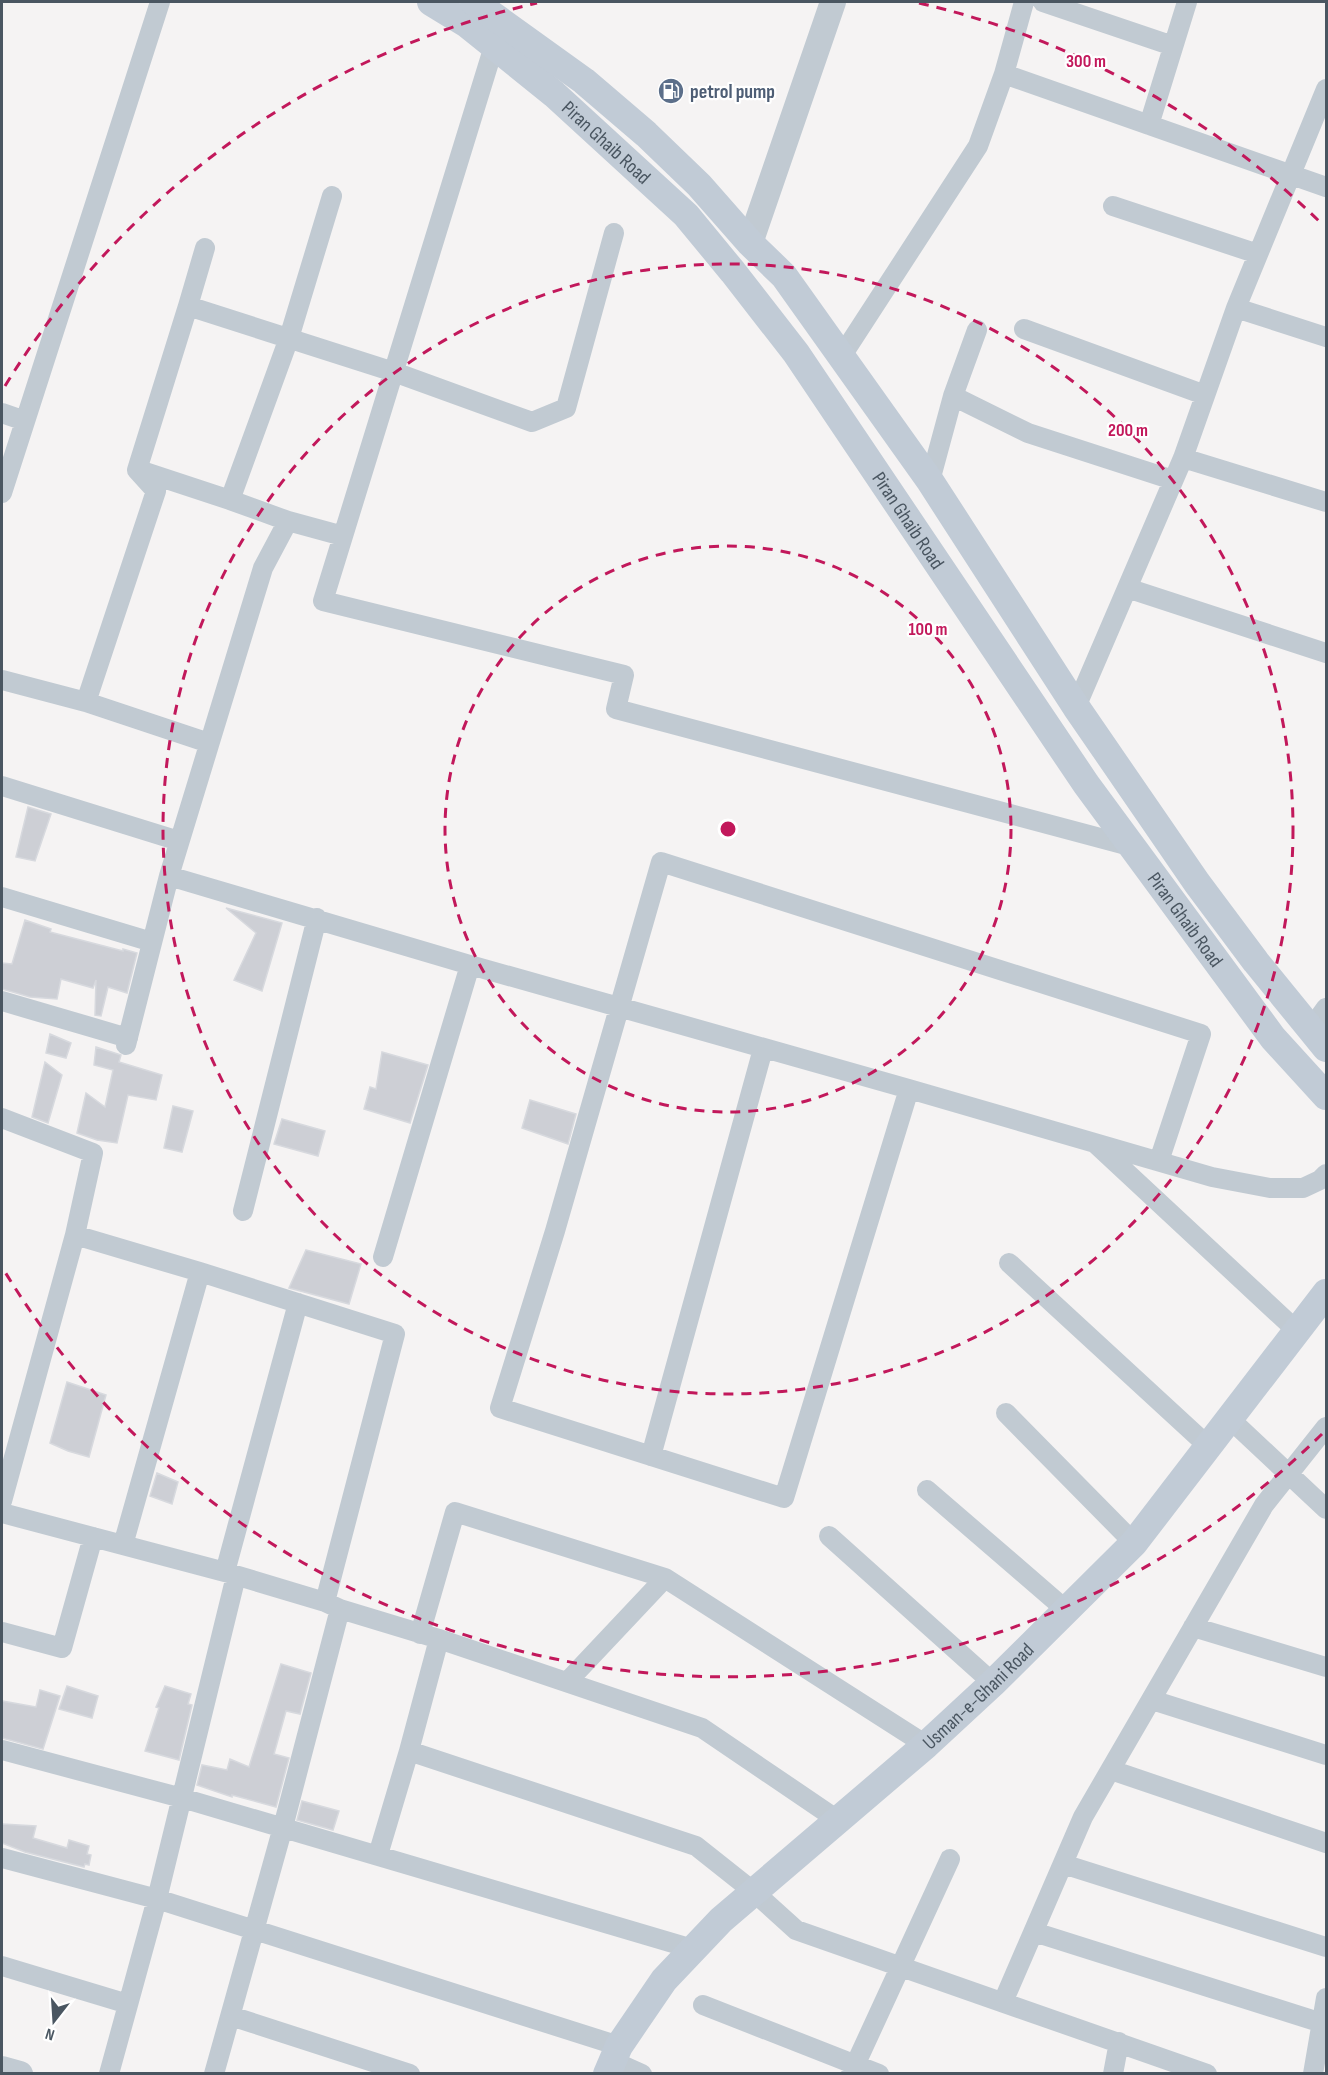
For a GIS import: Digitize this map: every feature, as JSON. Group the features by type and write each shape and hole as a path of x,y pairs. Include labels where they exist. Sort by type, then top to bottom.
{"main road":[{"name":"Piran Ghaib Road","path":"431,2 467,24 554,94 686,215 733,272 796,353 1066,755 1130,846 1273,1038 1326,1096"},
{"name":"Piran Ghaib Road","path":"474,2 584,81 646,134 699,185 750,243 784,276 930,481 1076,707 1197,883 1321,1029"},
{"name":"Usman-e-Ghani Road","path":"613,2060 664,1980 721,1920 926,1745 993,1683 1134,1543 1326,1293"}],"street":[{"path":"2,493 160,2"},
{"path":"750,243 833,2"},
{"path":"841,357 978,146 1004,74 1024,2"},
{"path":"1043,2 1173,46"},
{"path":"1149,125 1187,2"},
{"path":"494,46 323,601 624,675 616,709 1130,846"},
{"path":"1004,74 1326,187"},
{"path":"1076,707 1183,458 1236,308 1326,89"},
{"path":"230,500 289,338 332,196"},
{"path":"1113,206 1258,254"},
{"path":"188,306 394,372 532,422 566,408 614,233"},
{"path":"137,470 205,248"},
{"path":"1236,308 1326,337"},
{"path":"930,481 953,396 977,330"},
{"path":"1024,330 1205,395"},
{"path":"953,396 1028,433 1173,480"},
{"path":"2,413 25,421"},
{"path":"1183,458 1326,502"},
{"path":"137,470 288,521 343,536"},
{"path":"86,702 156,491 137,470"},
{"path":"2,1001 127,1041 179,841 263,568 288,521"},
{"path":"1127,588 1326,653"},
{"path":"2,680 86,702 209,743"},
{"path":"2,786 179,841"},
{"path":"909,1089 784,1498 500,1408 555,1231 661,862 1201,1034 1159,1161"},
{"path":"169,876 470,965 1212,1177 1270,1188 1303,1188 1320,1180 1326,1174"},
{"path":"2,897 152,942"},
{"path":"243,1212 317,918"},
{"path":"383,1257 470,965"},
{"path":"651,1456 763,1049"},
{"path":"2,1118 93,1153 75,1235 2,1501"},
{"path":"1094,1143 1297,1331"},
{"path":"75,1235 395,1334 283,1827 214,2073"},
{"path":"1008,1263 1209,1447"},
{"path":"123,1545 200,1272"},
{"path":"109,2073 182,1798 231,1574 298,1303"},
{"path":"1005,1413 1134,1543"},
{"path":"1230,1419 1326,1509"},
{"path":"1003,2002 1083,1818 1264,1505 1326,1427"},
{"path":"927,1490 1066,1610"},
{"path":"378,1855 409,1751 455,1512 665,1578 926,1745"},
{"path":"2,1513 231,1574 332,1605 702,1728 839,1821"},
{"path":"829,1536 993,1683"},
{"path":"2,1632 62,1648 93,1537"},
{"path":"567,1682 665,1578"},
{"path":"1193,1628 1326,1667"},
{"path":"1152,1700 1326,1755"},
{"path":"2,1750 283,1827 693,1949"},
{"path":"409,1751 696,1846 754,1892 796,1930 1207,2073"},
{"path":"1111,1770 1326,1843"},
{"path":"2,1858 157,1899 255,1930 613,2060 642,2073"},
{"path":"854,2069 950,1859"},
{"path":"1063,1864 1326,1947"},
{"path":"1034,1932 1322,2023"},
{"path":"2,1966 128,2004"},
{"path":"1313,2073 1326,1998"},
{"path":"703,2005 854,2069 879,2073"},
{"path":"231,2016 410,2073"},
{"path":"1113,2073 1119,2043"}],"building":[{"path":"28,807 51,814 35,861 16,857"},
{"path":"226,908 282,923 262,991 234,980 256,933"},
{"path":"25,920 51,929 50,932 137,953 127,993 108,987 101,1016 95,1015 96,980 93,988 61,979 57,999 30,997 2,989 2,963 12,964"},
{"path":"50,1034 71,1043 66,1058 46,1053"},
{"path":"96,1047 121,1055 119,1062 162,1075 156,1100 128,1095 117,1143 97,1140 77,1133 86,1093 105,1107 113,1070 94,1065"},
{"path":"382,1052 428,1065 410,1123 364,1109 370,1087 376,1089"},
{"path":"45,1062 62,1075 48,1123 32,1117"},
{"path":"530,1100 576,1114 568,1144 522,1128"},
{"path":"173,1106 193,1111 182,1152 164,1148"},
{"path":"282,1119 325,1131 318,1156 274,1144"},
{"path":"306,1250 361,1264 349,1304 289,1288"},
{"path":"67,1382 106,1395 89,1457 50,1443"},
{"path":"157,1473 178,1482 172,1504 150,1496"},
{"path":"281,1664 311,1673 300,1714 286,1711 274,1754 289,1758 276,1807 232,1795 232,1797 197,1785 202,1765 227,1770 230,1759 249,1767"},
{"path":"67,1686 98,1696 92,1718 59,1709"},
{"path":"165,1686 191,1694 188,1704 192,1705 179,1760 145,1751 159,1708 156,1707"},
{"path":"40,1690 60,1696 43,1749 2,1738 2,1701 36,1707"},
{"path":"302,1801 339,1811 333,1830 297,1820"},
{"path":"2,1824 36,1826 33,1838 67,1848 69,1840 89,1846 87,1854 91,1855 89,1865 85,1864 84,1867 25,1852 2,1843"}],"place":[{"name":"petrol pump","path":"671,91"}]}
